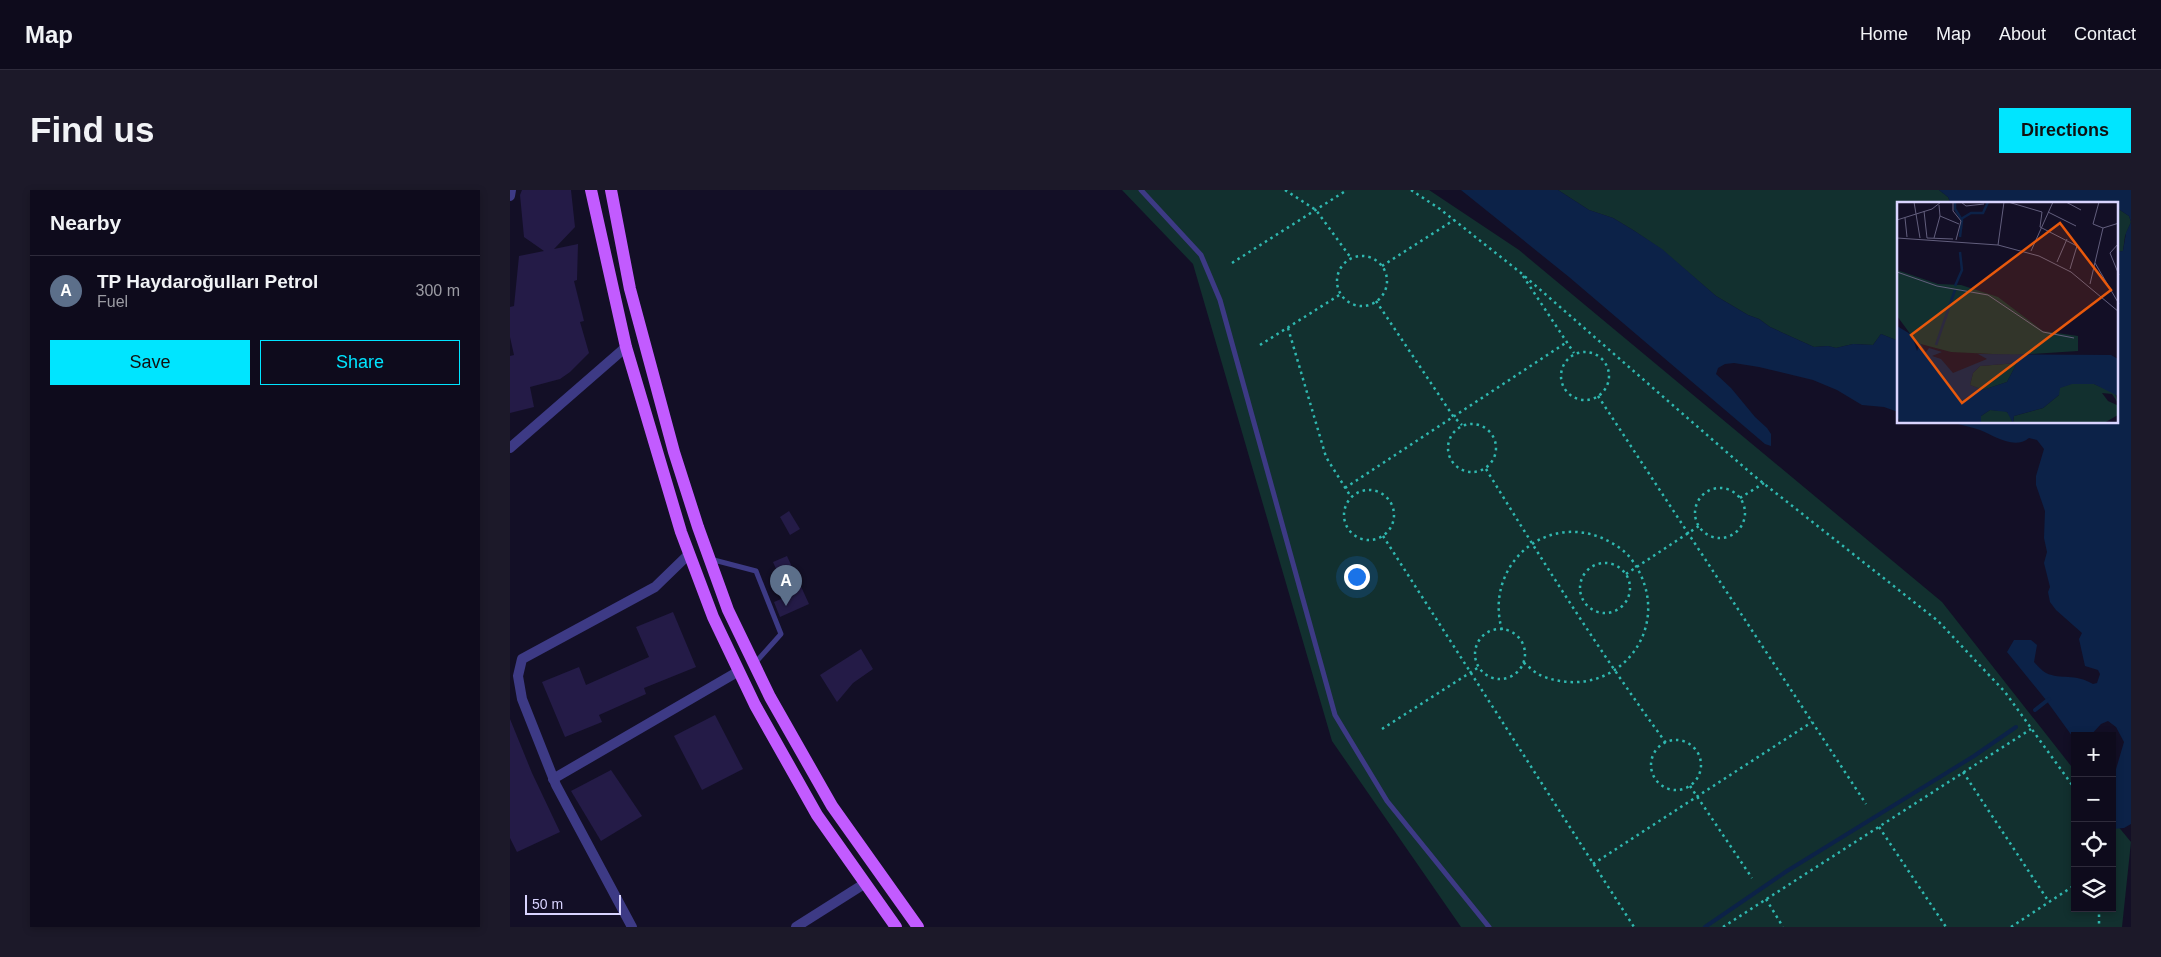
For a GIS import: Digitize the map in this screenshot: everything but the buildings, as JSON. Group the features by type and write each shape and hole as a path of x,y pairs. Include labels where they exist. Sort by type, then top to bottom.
{"main road":[{"path":"592,190 626,347 689,554 712,617 755,705 817,815 896,927"},
{"path":"611,190 630,289 674,452 728,610 770,697 832,806 918,927"}],"street":[{"path":"510,196 511,190"},
{"path":"510,448 626,347"},
{"path":"632,927 553,779 522,699 518,676 522,659 655,587 689,554"},
{"path":"553,779 739,671"},
{"path":"796,927 864,884"}],"lane":[{"path":"1141,190 1201,255 1220,300 1335,715 1387,801 1489,927"},
{"path":"710,559 756,571 781,634 754,664"}],"path":[{"path":"1285,190 1316,210 1351,258"},
{"path":"1232,263 1347,190"},
{"path":"1410,190 1454,220 1521,273 1764,483 1938,620 2005,692 2071,784"},
{"path":"1382,266 1454,220"},
{"path":"1368,257 1382,266 1386,281 1385,289 1376,301 1360,305 1353,304 1341,294 1337,278 1340,270 1351,258 1368,257"},
{"path":"1521,273 1574,353"},
{"path":"1260,346 1341,294"},
{"path":"1376,301 1453,416 1462,425"},
{"path":"1288,328 1326,457 1351,497"},
{"path":"1345,488 1567,342"},
{"path":"1591,352 1605,362 1608,368 1608,384 1598,396 1584,400 1576,399 1564,389 1561,382 1562,365 1574,353 1591,352"},
{"path":"1598,396 1866,804"},
{"path":"1478,424 1492,434 1496,440 1495,456 1486,468 1479,472 1463,471 1451,461 1448,454 1450,437 1462,425 1478,424"},
{"path":"1486,468 1532,545 1614,671 1666,743"},
{"path":"1740,498 1764,483"},
{"path":"1726,489 1734,492 1740,498 1744,513 1739,528 1733,533 1726,536 1710,536 1698,526 1695,510 1702,495 1709,490 1726,489"},
{"path":"1366,491 1375,491 1389,501 1394,516 1392,524 1383,536 1367,540 1360,538 1348,528 1344,512 1351,497 1366,491"},
{"path":"1626,574 1698,526"},
{"path":"1502,630 1498,616 1499,592 1508,570 1523,550 1543,538 1566,532 1591,534 1613,543 1632,559 1644,581 1649,606 1645,632 1633,654 1614,671 1590,681 1564,682 1540,675 1523,662"},
{"path":"1383,536 1634,927"},
{"path":"1612,564 1626,574 1630,589 1629,596 1619,609 1604,613 1596,611 1584,601 1581,586 1583,577 1595,566 1612,564"},
{"path":"1502,630 1514,634 1520,640 1524,647 1523,662 1514,675 1499,679 1491,677 1479,667 1475,651 1478,643 1490,631 1502,630"},
{"path":"1382,729 1479,667"},
{"path":"1593,864 1812,722"},
{"path":"1723,927 2031,729"},
{"path":"1683,741 1696,751 1700,758 1700,774 1690,786 1675,790 1660,784 1655,778 1652,762 1659,748 1666,743 1683,741"},
{"path":"1964,772 2049,902"},
{"path":"1690,786 1752,878"},
{"path":"1879,827 1946,927"},
{"path":"2011,927 2071,888"},
{"path":"1766,900 1783,927"},
{"path":"2099,912 2099,927"}],"green space":[{"path":"1122,190 1429,190 1519,250 1942,602 2071,766 2071,912 2116,912 2116,824 2131,842 2122,927 1461,927 1332,741 1193,264"},
{"path":"1558,190 1939,190 1948,197 1950,202 1897,202 1897,339 1881,334 1873,345 1853,344 1836,348 1828,346 1814,347 1748,315 1716,296 1661,249 1633,230 1613,218 1589,210"},
{"path":"2118,209 2129,216 2131,222 2125,236 2123,251 2119,252"}],"water":[{"path":"1461,190 1558,190 1589,210 1613,218 1662,249 1716,296 1770,327 1814,347 1828,346 1836,348 1853,344 1873,345 1881,334 1897,339 1897,412 1884,407 1862,405 1837,390 1813,380 1759,367 1734,363 1725,364 1718,368 1716,374 1767,428 1771,434 1771,446 1765,444 1569,277"},
{"path":"1939,190 2131,190 2131,222 2129,216 2118,209 2118,202 1950,202 1948,197"},
{"path":"2131,222 2131,824 2124,828 2116,829 2116,769 2124,742 2116,727 2108,721 2101,724 2094,732 2071,732 2071,734 2007,652 2014,640 2031,640 2037,645 2034,662 2046,673 2080,679 2093,684 2097,683 2100,674 2098,670 2085,666 2079,639 2082,633 2056,610 2050,602 2048,592 2050,587 2044,563 2047,552 2044,538 2045,511 2036,485 2036,476 2044,449 2037,440 2029,438 2017,443 2004,441 1977,429 1957,424 2118,424 2118,252 2123,251 2126,233"}],"waterway":[{"path":"2035,710 2049,699"},
{"path":"1705,927 1787,871 1974,756 2016,727"}],"place":[{"name":"TP Haydaroğulları Petrol","path":"786,606"}]}
